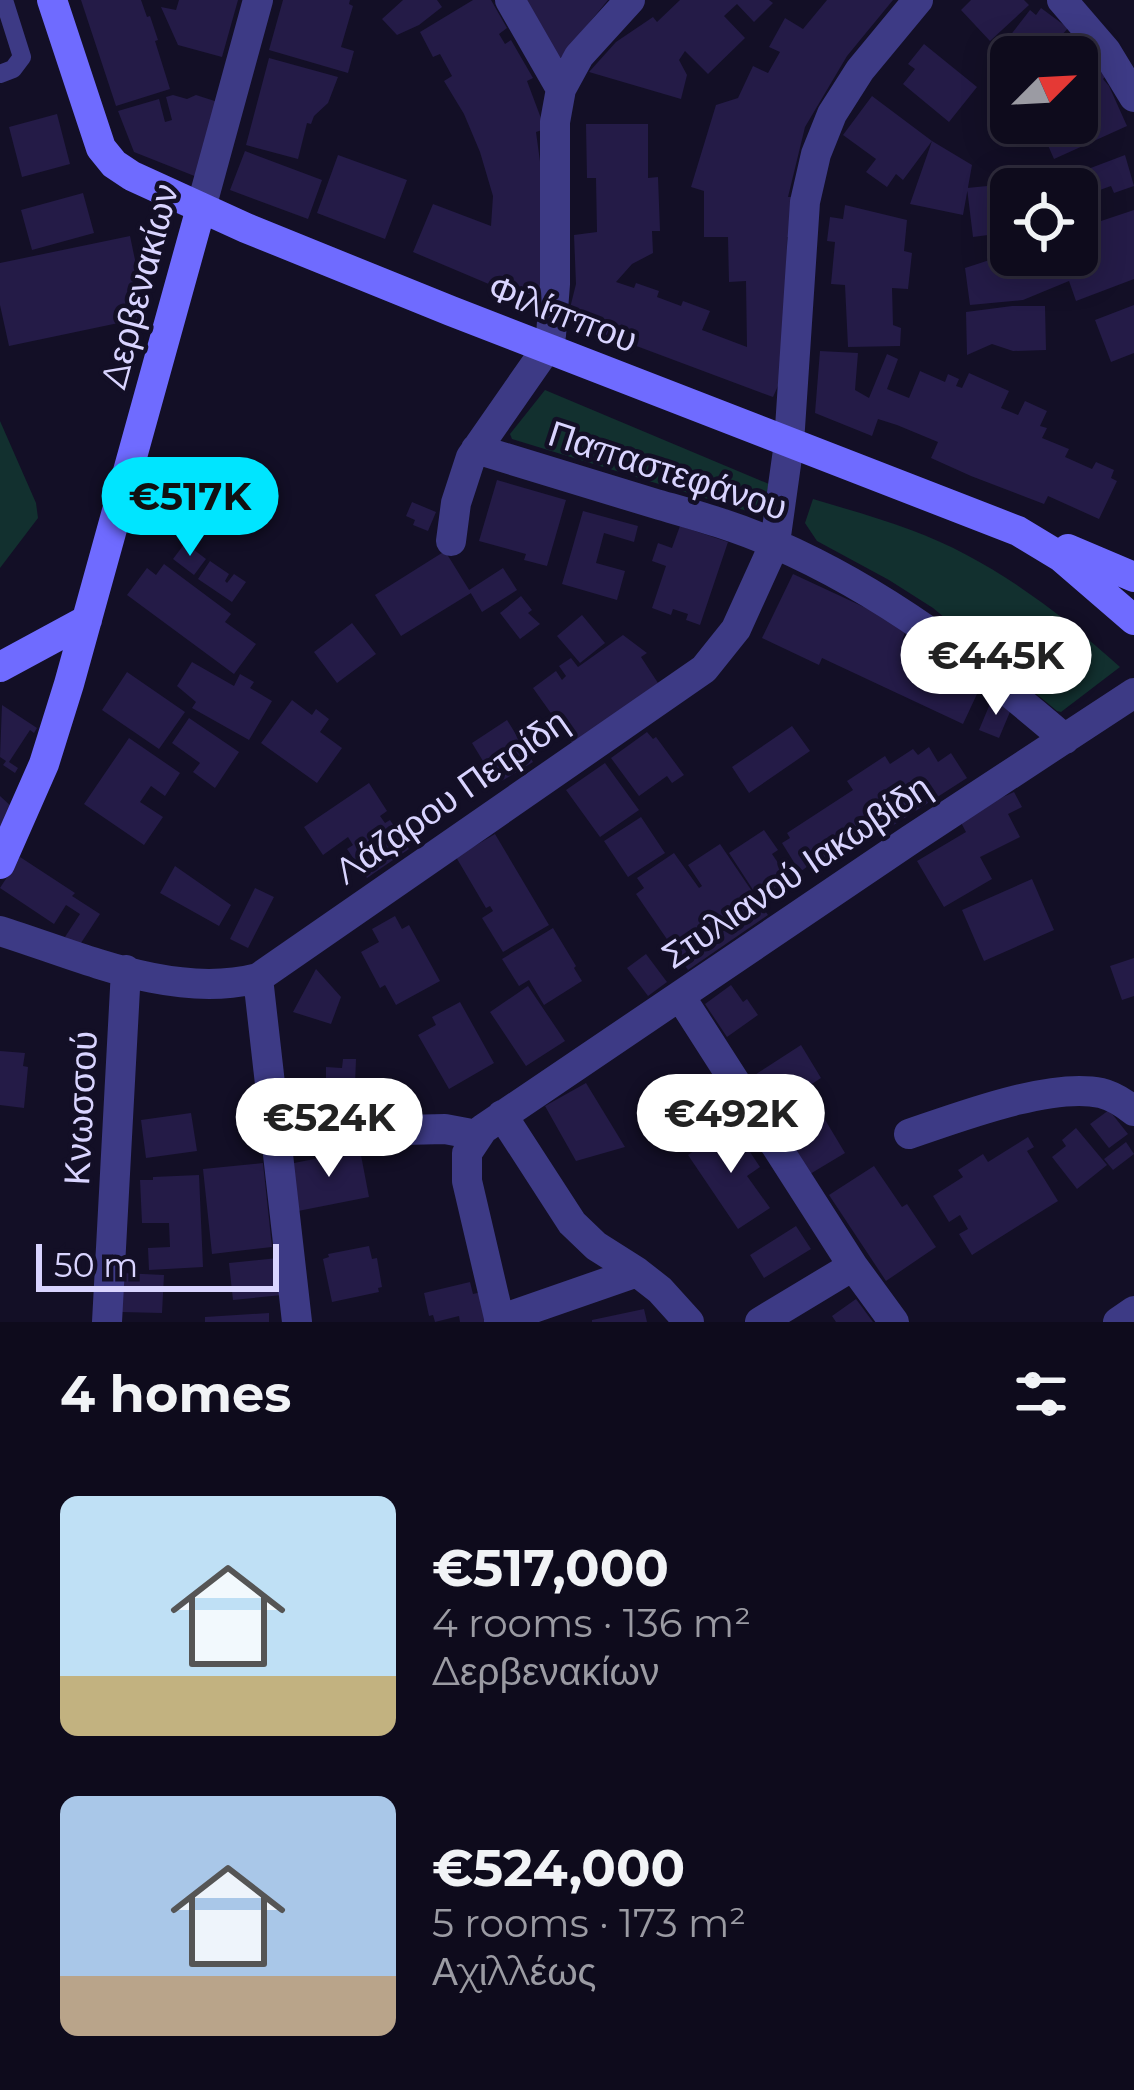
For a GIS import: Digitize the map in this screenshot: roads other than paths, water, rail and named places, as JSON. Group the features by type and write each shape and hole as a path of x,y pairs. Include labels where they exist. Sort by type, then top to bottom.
{"street":[{"name":"Φιλίππου","path":"52,0 101,148 123,171 201,208 547,348 1018,531 1061,557 1134,620"},
{"name":"Δερβενακίων","path":"0,864 44,764 87,620 258,0"},
{"path":"511,0 561,89"},
{"path":"452,541 463,475 547,348 554,317 555,122 561,89 579,56 630,0"},
{"name":"Λάζαρου Πετρίδη","path":"257,978 704,669 736,629 775,543 789,442 805,202 816,154 832,114 860,70 918,0"},
{"path":"1062,0 1130,78"},
{"name":"Παπαστεφάνου","path":"476,449 775,543 921,624 1065,739"},
{"path":"1018,531 1134,577"},
{"path":"0,667 87,620"},
{"name":"Στυλιανού Ιακωβίδη","path":"477,1135 1134,693"},
{"path":"0,932 126,970 205,984 257,978 297,1322"},
{"name":"Κνωσσού","path":"107,1322 126,970"},
{"path":"680,996 853,1267 894,1322"},
{"path":"909,1134 1057,1094 1104,1093 1134,1111"},
{"path":"502,1114 572,1222 596,1246 660,1290 688,1322"},
{"path":"277,1133 445,1129 477,1135 467,1153 467,1181 500,1321 637,1271"},
{"path":"760,1322 853,1267"},
{"path":"1118,1322 1134,1311"}],"lane":[{"path":"0,74 14,69 22,57 4,0"}]}
